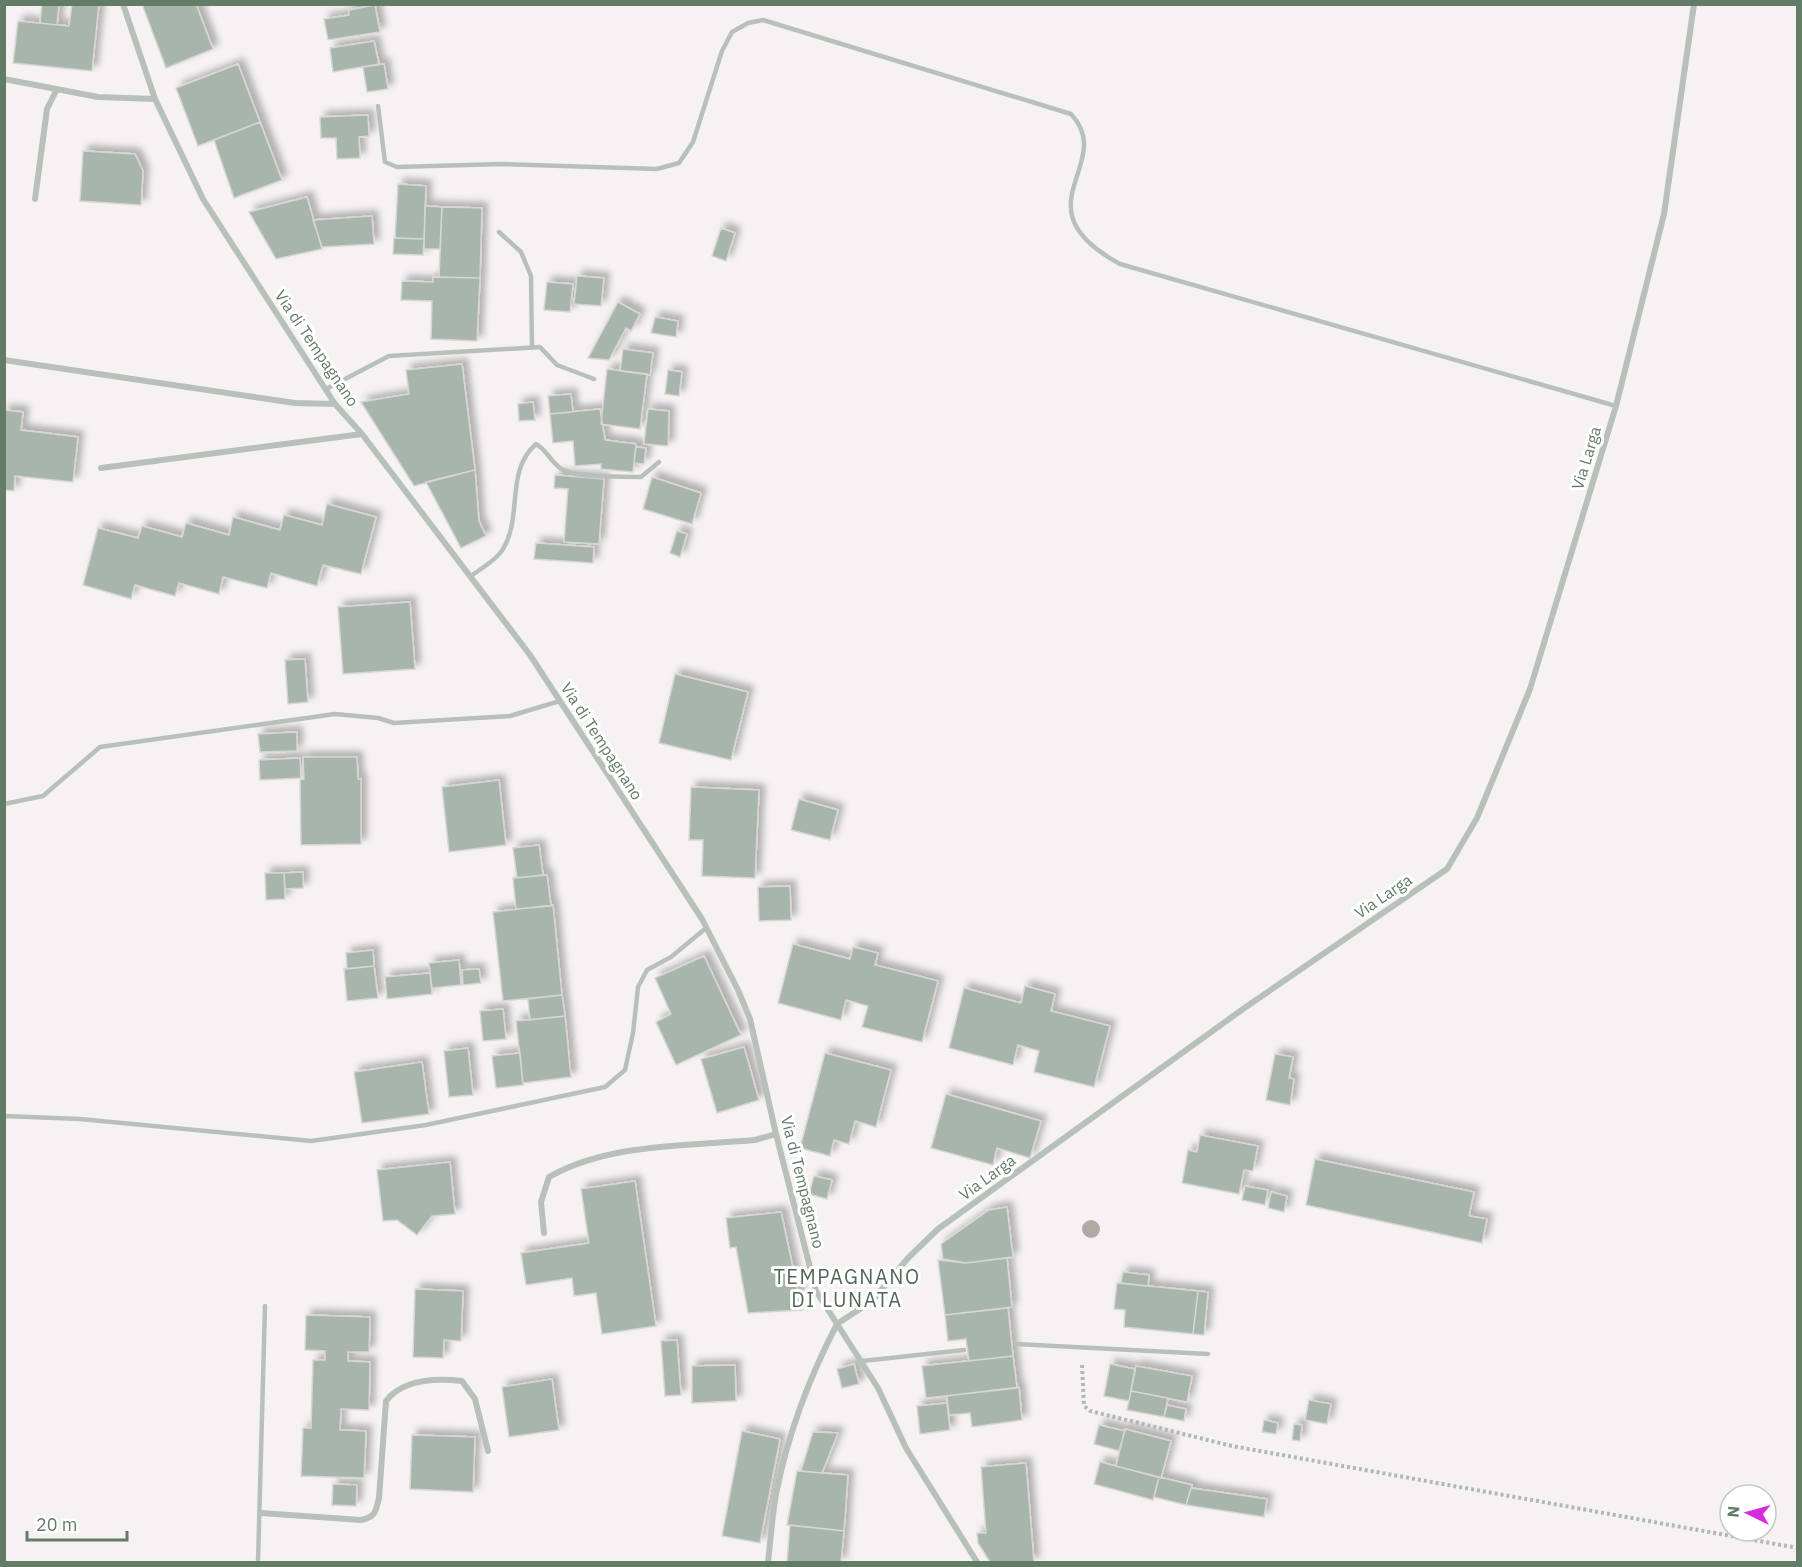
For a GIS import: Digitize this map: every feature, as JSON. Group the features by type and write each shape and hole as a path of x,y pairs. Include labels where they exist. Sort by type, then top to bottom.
{"street":[{"name":"Via di Tempagnano","path":"123,4 155,99 203,199 336,404 362,434 530,655 706,928 750,1019 776,1134 816,1291 837,1324"},
{"name":"Via Larga","path":"837,1324 872,1301 908,1258 938,1229 1243,1009 1447,869 1477,819 1530,689 1617,406 1664,214 1694,4"},
{"path":"4,79 56,91 98,97 155,99"},
{"path":"35,198 47,109 56,91"},
{"path":"4,360 295,403 336,404"},
{"path":"101,468 362,434"},
{"path":"544,1233 541,1202 549,1177 567,1167 622,1153 755,1140 776,1134"},
{"path":"768,1563 777,1489 793,1432 815,1367 837,1324 878,1388 906,1448 977,1563"},
{"path":"261,1513 361,1520 371,1518 376,1514 386,1401 394,1390 409,1384 447,1379 462,1381 475,1399 488,1451"}],"lane":[{"path":"378,106 385,162 397,167 502,164 657,169 679,163 693,142 722,51 732,32 748,23 763,20 1071,114 1080,124 1084,148 1073,193 1070,218 1079,233 1096,251 1120,264 1617,406"},
{"path":"499,232 521,252 531,276 532,348"},
{"path":"326,388 389,356 540,347 557,365 594,379"},
{"path":"471,576 502,551 509,533 519,469 527,453 536,444 543,447 552,461 562,470 575,473 641,477 659,462"},
{"path":"4,804 43,796 100,747 335,714 378,718 394,723 510,716 560,701"},
{"path":"4,1116 80,1119 311,1141 426,1125 604,1087 625,1070 633,1033 638,987 647,970 671,957 706,928"},
{"path":"258,1563 266,1306"},
{"path":"1016,1344 1208,1354"},
{"path":"862,1361 964,1350"}],"path":[{"path":"1082,1347 1084,1406 1090,1411 1232,1446 1797,1548"}],"building":[{"path":"42,4 59,4 57,25 40,23"},
{"path":"72,4 99,4 92,71 13,63 18,21 69,26"},
{"path":"142,4 196,4 213,49 166,68"},
{"path":"375,5 380,32 328,40 324,19 349,15 349,10"},
{"path":"374,41 379,64 333,72 330,48"},
{"path":"238,64 260,122 198,146 176,88"},
{"path":"384,64 388,89 367,92 363,67"},
{"path":"368,115 369,136 359,137 360,158 337,159 336,138 321,138 320,117"},
{"path":"260,122 282,180 234,198 214,140"},
{"path":"83,151 135,154 143,171 141,205 80,201"},
{"path":"398,184 426,186 424,239 395,238"},
{"path":"307,197 322,249 276,259 249,212"},
{"path":"425,206 442,207 440,249 424,249"},
{"path":"442,207 482,208 480,278 439,277"},
{"path":"372,216 374,244 322,247 313,220"},
{"path":"721,228 735,233 726,261 712,256"},
{"path":"394,238 424,239 423,255 393,254"},
{"path":"577,276 604,278 601,306 574,304"},
{"path":"433,277 480,278 477,341 431,339 432,301 401,300 402,281 433,282"},
{"path":"547,282 573,284 570,312 544,310"},
{"path":"618,302 640,314 631,331 626,328 609,360 588,358"},
{"path":"655,317 678,321 676,337 651,333"},
{"path":"623,349 653,353 650,375 620,371"},
{"path":"462,364 475,470 414,486 361,402 409,394 406,370"},
{"path":"607,369 647,374 640,429 601,424"},
{"path":"668,370 682,372 679,396 665,394"},
{"path":"571,394 573,412 550,414 548,396"},
{"path":"533,402 535,420 519,421 518,404"},
{"path":"600,409 605,440 636,444 633,472 601,469 601,464 575,466 573,441 553,443 550,414"},
{"path":"648,409 669,411 668,446 644,444"},
{"path":"4,410 23,412 21,430 78,437 73,482 15,476 14,491 4,490"},
{"path":"636,447 646,448 644,464 634,463"},
{"path":"475,470 479,521 486,536 461,548 426,482"},
{"path":"555,475 604,479 599,544 564,542 568,489 554,488"},
{"path":"652,477 701,493 692,524 643,509"},
{"path":"327,504 376,517 361,574 323,565 317,586 271,573 267,588 223,577 219,594 179,583 175,596 135,585 131,599 83,585 98,528 138,538 142,526 182,537 186,523 229,535 233,517 280,530 284,515 322,525"},
{"path":"677,531 687,534 680,557 670,553"},
{"path":"536,543 594,547 593,563 534,559"},
{"path":"410,602 415,669 343,674 338,607"},
{"path":"305,659 308,702 288,704 285,660"},
{"path":"675,674 748,692 731,760 659,743"},
{"path":"297,732 297,751 260,752 258,734"},
{"path":"303,757 357,757 358,779 361,779 361,844 301,845 300,780 304,779"},
{"path":"300,758 301,778 260,780 259,760"},
{"path":"499,780 506,845 449,852 442,787"},
{"path":"691,787 759,790 755,878 702,876 703,840 689,840"},
{"path":"799,799 838,810 830,840 791,830"},
{"path":"539,845 543,875 517,878 513,848"},
{"path":"303,872 303,888 285,889 284,873"},
{"path":"265,873 284,873 285,899 266,900"},
{"path":"547,875 551,906 516,909 513,878"},
{"path":"790,886 791,920 759,921 758,887"},
{"path":"553,905 562,995 503,1001 493,912"},
{"path":"793,944 850,959 853,947 878,953 875,965 938,981 922,1042 862,1027 868,1006 846,1000 841,1020 778,1003"},
{"path":"373,950 374,966 347,969 346,953"},
{"path":"704,956 741,1035 676,1065 656,1022 671,1014 655,978"},
{"path":"459,960 461,985 432,988 429,963"},
{"path":"374,966 378,998 347,1001 344,969"},
{"path":"479,969 481,983 463,985 462,970"},
{"path":"430,973 432,994 387,999 385,977"},
{"path":"1025,986 1055,994 1051,1011 1110,1026 1094,1087 1034,1072 1039,1051 1018,1045 1013,1065 949,1048 964,988 1021,1003"},
{"path":"562,995 565,1016 530,1020 528,999"},
{"path":"503,1009 506,1039 483,1041 480,1011"},
{"path":"565,1016 571,1077 523,1083 516,1021"},
{"path":"744,1047 759,1100 717,1113 701,1059"},
{"path":"468,1048 473,1095 449,1097 444,1051"},
{"path":"520,1053 523,1085 496,1088 492,1056"},
{"path":"825,1053 891,1070 876,1127 855,1121 849,1144 834,1140 830,1156 800,1148"},
{"path":"1275,1054 1293,1057 1289,1078 1294,1079 1290,1105 1266,1100"},
{"path":"422,1062 429,1114 362,1123 354,1072"},
{"path":"946,1094 1041,1121 1030,1158 997,1148 993,1165 931,1148"},
{"path":"1200,1135 1258,1146 1253,1171 1244,1170 1239,1194 1182,1183 1188,1150 1197,1152"},
{"path":"1315,1159 1474,1192 1469,1216 1487,1219 1482,1243 1306,1205"},
{"path":"450,1162 455,1214 432,1216 417,1235 397,1220 383,1221 377,1170"},
{"path":"814,1176 832,1180 827,1199 809,1194"},
{"path":"635,1181 656,1326 602,1334 596,1293 574,1296 572,1278 526,1285 521,1253 589,1243 581,1189"},
{"path":"1245,1186 1268,1190 1265,1205 1242,1200"},
{"path":"1271,1192 1287,1196 1284,1212 1268,1208"},
{"path":"1007,1207 1013,1257 966,1263 943,1259 941,1244 989,1210"},
{"path":"781,1212 802,1310 748,1313 736,1247 730,1248 726,1218"},
{"path":"1007,1258 1012,1307 945,1315 938,1260 966,1263"},
{"path":"1123,1272 1149,1275 1148,1286 1121,1283"},
{"path":"1117,1283 1198,1291 1193,1334 1124,1327 1125,1310 1114,1309"},
{"path":"415,1289 463,1291 461,1341 444,1340 443,1358 413,1357"},
{"path":"1198,1291 1208,1292 1204,1335 1193,1334"},
{"path":"1008,1308 1013,1356 969,1361 966,1339 948,1341 945,1315"},
{"path":"306,1315 370,1317 369,1352 348,1352 348,1361 370,1362 369,1410 341,1409 340,1430 366,1431 364,1478 301,1476 303,1428 311,1428 313,1360 325,1360 325,1351 305,1350"},
{"path":"677,1340 681,1395 665,1396 661,1341"},
{"path":"1013,1356 1017,1388 926,1398 922,1366"},
{"path":"854,1364 859,1384 842,1388 837,1369"},
{"path":"1110,1364 1135,1369 1129,1401 1104,1396"},
{"path":"735,1365 736,1401 692,1403 692,1366"},
{"path":"1136,1366 1192,1376 1187,1402 1131,1391"},
{"path":"552,1379 559,1430 509,1437 502,1387"},
{"path":"1019,1387 1022,1420 972,1427 970,1413 949,1415 947,1396"},
{"path":"1131,1391 1168,1398 1164,1417 1127,1410"},
{"path":"1309,1400 1331,1404 1327,1424 1305,1420"},
{"path":"947,1403 950,1430 920,1434 917,1406"},
{"path":"1167,1405 1186,1409 1184,1421 1164,1417"},
{"path":"1264,1420 1278,1423 1276,1434 1262,1432"},
{"path":"1294,1424 1302,1425 1300,1441 1292,1440"},
{"path":"1099,1425 1125,1431 1119,1451 1094,1444"},
{"path":"1125,1429 1171,1441 1161,1478 1116,1466"},
{"path":"742,1431 780,1439 760,1543 722,1536"},
{"path":"813,1432 838,1433 822,1473 801,1471"},
{"path":"412,1435 475,1437 473,1492 410,1489"},
{"path":"1100,1462 1159,1477 1153,1500 1094,1484"},
{"path":"1026,1463 1034,1562 990,1562 978,1543 977,1533 986,1533 981,1467"},
{"path":"797,1471 848,1475 844,1531 787,1525"},
{"path":"1159,1477 1192,1485 1186,1505 1154,1497"},
{"path":"333,1484 357,1485 356,1506 332,1505"},
{"path":"1191,1488 1267,1499 1264,1517 1186,1505"},
{"path":"790,1525 844,1531 841,1562 787,1562"}],"district":[{"name":"TEMPAGNANO DI LUNATA","path":"847,1288"}]}
